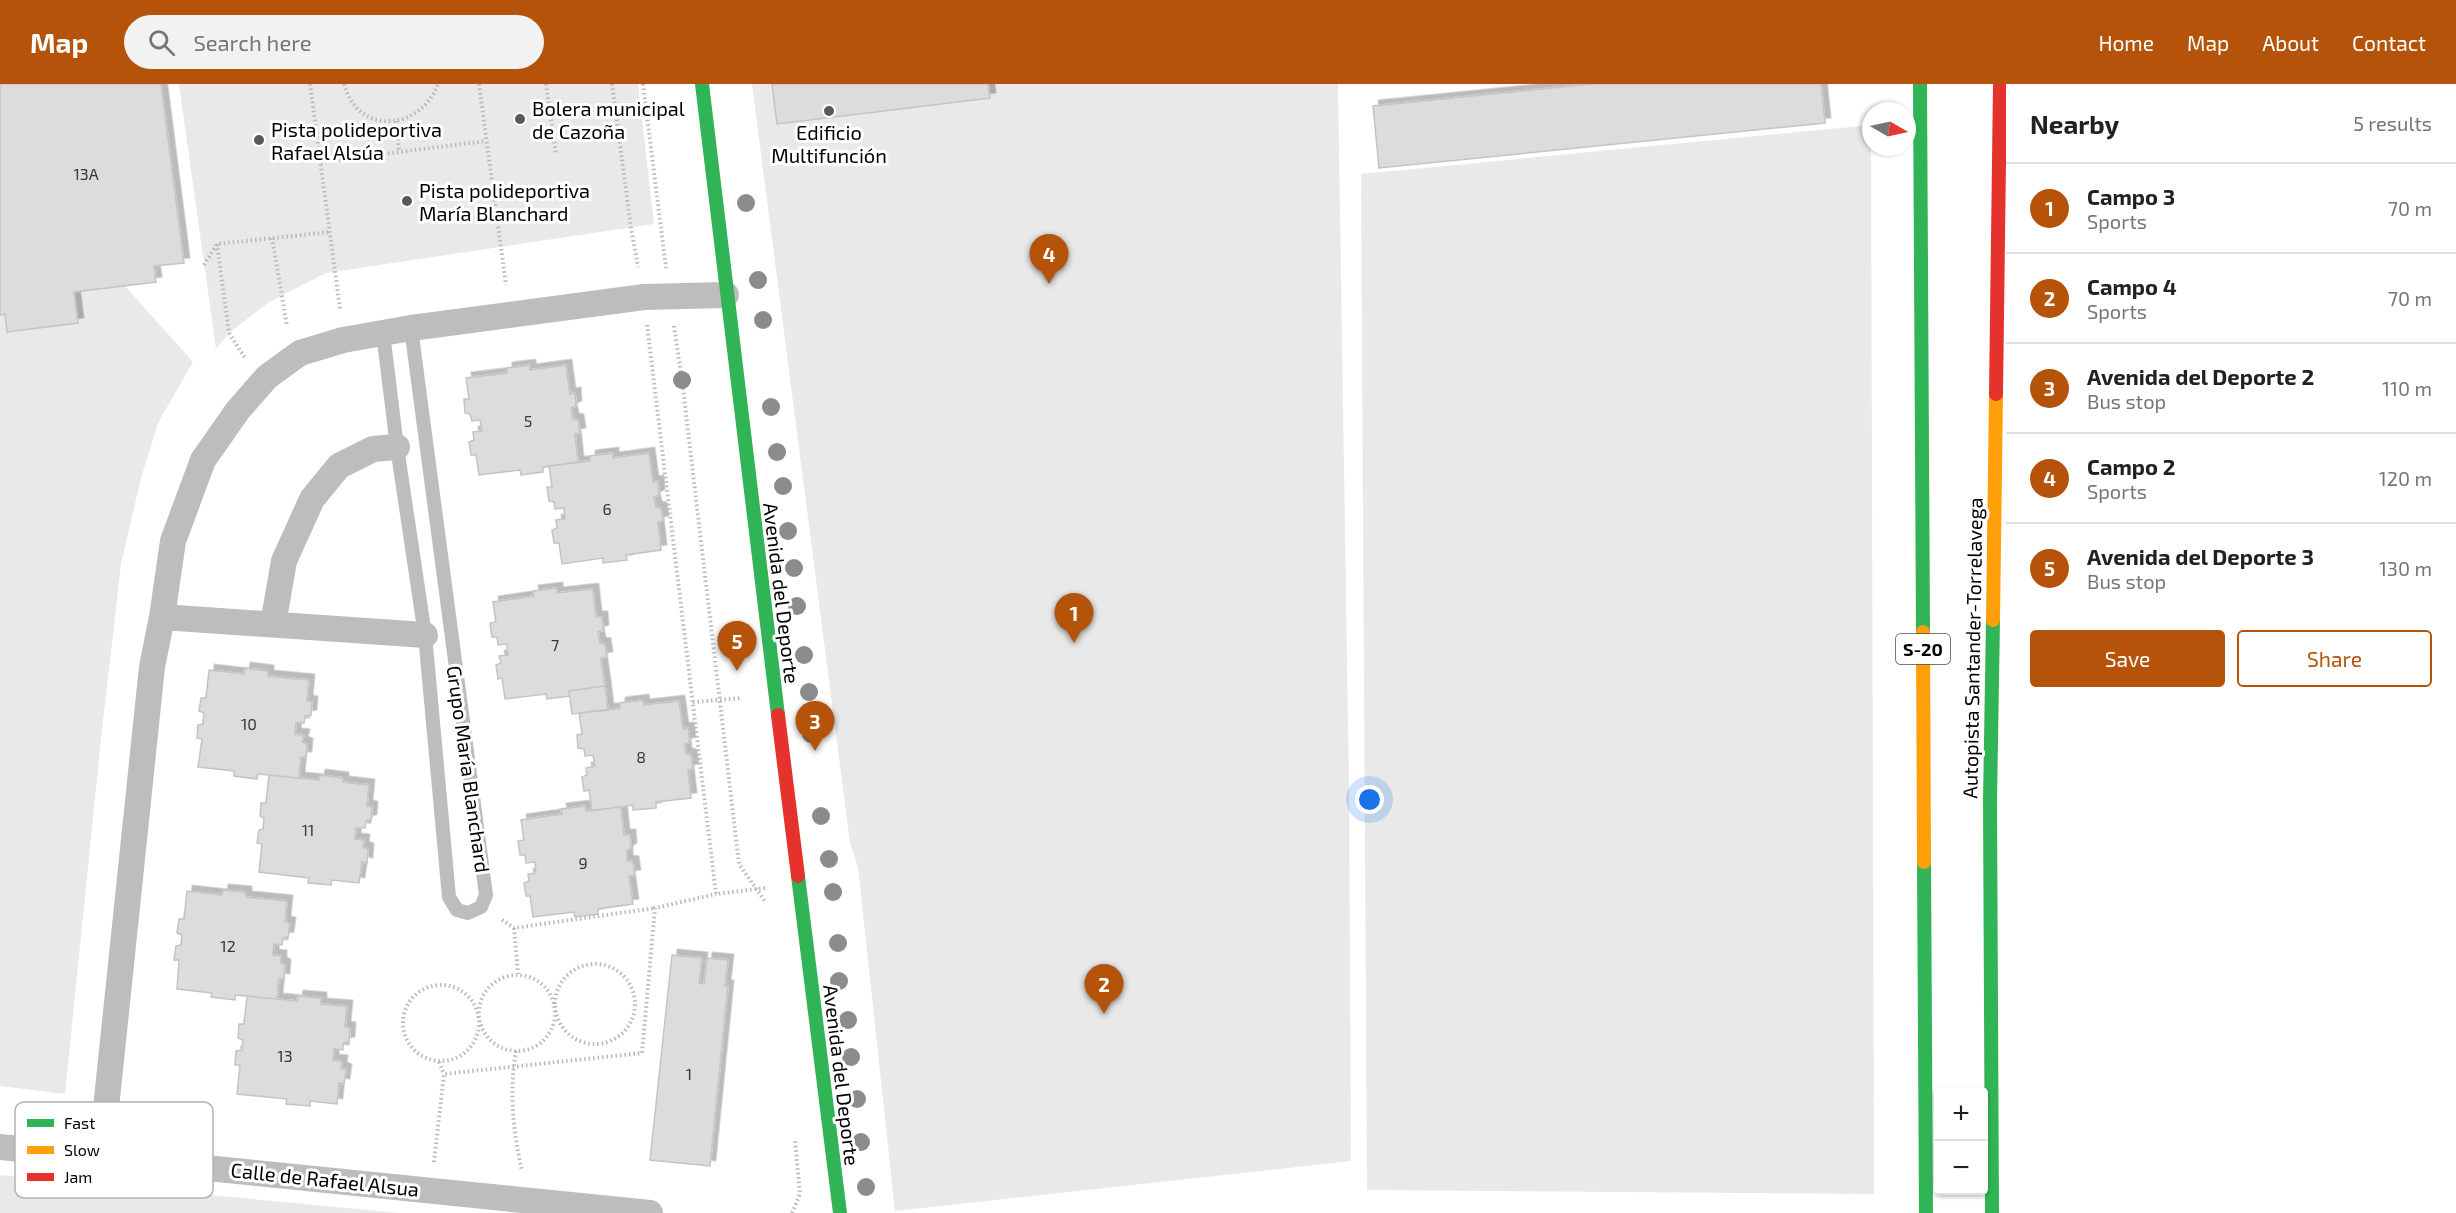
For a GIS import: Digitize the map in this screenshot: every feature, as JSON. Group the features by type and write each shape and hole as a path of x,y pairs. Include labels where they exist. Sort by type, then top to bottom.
{"main road":[{"name":"Avenida del Deporte","path":"702,84 840,1213"},
{"name":"S-20","path":"1920,84 1926,1213"},
{"name":"Autopista Santander-Torrelavega","path":"1992,1213 1990,801 2000,84"}],"street":[{"path":"107,1102 152,667 173,541 203,460 238,411 267,376 292,358 300,353 343,340 411,328 657,297 726,295"},
{"path":"273,624 284,561 312,499 339,466 373,449 397,447"},
{"path":"162,617 424,635"},
{"name":"Calle de Rafael Alsua","path":"0,1147 15,1148"},
{"name":"Calle de Rafael Alsua","path":"213,1168 650,1213"}],"lane":[{"name":"Grupo María Blanchard","path":"383,333 424,635 448,897 457,910 468,913 481,907 486,895 411,328"}],"path":[{"path":"310,84 343,340"},
{"path":"344,84 346,93 354,106 381,121 396,121 411,117 424,108 434,96 438,84"},
{"path":"479,84 510,315"},
{"path":"546,84 556,154"},
{"path":"612,84 631,228 657,297 682,380 740,864"},
{"path":"643,84 657,297 693,702 716,894"},
{"path":"396,121 399,152"},
{"path":"321,162 486,141"},
{"path":"217,244 330,232"},
{"path":"272,238 292,358"},
{"path":"204,265 217,244"},
{"path":"217,244 229,333 262,383"},
{"path":"693,702 776,694"},
{"path":"481,907 514,928 655,908 716,894 799,882"},
{"path":"444,1074 642,1053 655,908"},
{"path":"514,928 518,974"},
{"path":"555,1008 551,995 543,985 531,977 518,974 506,976 485,992 480,1005 479,1018 478,1031 474,1044 465,1054 453,1060 439,1062 426,1059 414,1052 406,1041 402,1029 403,1015 412,997 429,986 442,984 456,987 466,994 475,1005 479,1018 483,1030 491,1041 502,1048 516,1051 528,1049 540,1043 549,1033 554,1021 555,1008 556,994 562,981 571,971 584,965 598,963 612,967 623,974 631,986 635,999 634,1013 629,1026 618,1036 606,1042 592,1044 578,1040 567,1033 559,1022 555,1008"},
{"path":"635,999 647,999"},
{"path":"516,1051 513,1068 514,1137 522,1174 522,1199"},
{"path":"430,1190 444,1074 439,1062"}],"shaded area":[{"path":"179,84 638,84 654,224 326,273 269,302 229,333 216,349"},
{"path":"752,84 1338,84 1349,788 1351,1161 895,1211 858,867 850,843"},
{"path":"1862,126 1862,156 1871,156 1874,1194 1367,1190 1361,174"},
{"path":"125,286 193,362 158,423 141,478 121,564 65,1094 0,1086 0,315 5,314 7,332 78,323 74,292"},
{"path":"0,1175 15,1176 15,1198 213,1198 213,1195 400,1213 0,1213"}],"building":[{"path":"0,84 161,84 184,263 154,266 156,282 74,292 78,323 7,332 5,314 0,315"},
{"name":"Edificio Multifunción","path":"772,84 988,84 990,98 777,124"},
{"path":"1590,84 1821,84 1825,123 1379,168 1373,106"},
{"path":"530,365 530,370 566,365 570,394 575,393 576,406 571,408 573,419 578,420 580,433 575,434 578,462 543,467 543,472 521,475 520,470 479,475 476,455 471,455 469,442 474,440 473,432 482,431 480,420 472,421 470,414 465,413 464,399 469,399 466,378 507,373 507,368"},
{"path":"613,453 613,458 649,453 653,482 658,481 659,495 654,497 656,507 661,508 663,521 658,522 661,550 626,555 627,560 603,563 603,558 562,564 559,543 554,543 552,530 557,528 556,520 565,519 564,508 555,509 554,502 549,501 547,487 552,487 549,466 590,461 590,456"},
{"path":"557,588 557,593 593,589 596,617 602,617 603,630 598,632 600,643 605,644 607,657 601,658 605,686 569,691 570,696 547,699 546,694 505,699 502,678 498,679 496,665 501,663 499,656 508,655 507,644 498,645 497,637 492,637 490,623 496,622 493,602 534,596 533,591"},
{"path":"245,668 268,671 268,676 309,680 307,701 312,702 311,715 305,716 304,723 296,723 295,734 304,735 302,742 307,744 306,757 301,757 299,778 258,774 257,779 234,776 234,771 198,767 202,739 197,738 198,725 203,724 204,713 199,711 201,698 206,698 209,670 244,674"},
{"path":"605,686 608,710 572,714 569,691"},
{"path":"643,700 644,705 679,701 683,729 688,728 690,742 685,744 686,754 691,755 693,769 688,770 691,798 656,802 656,808 633,810 633,805 592,811 589,790 584,791 582,777 587,775 586,768 595,766 593,755 585,756 584,749 578,748 577,735 582,734 579,713 620,708 620,703"},
{"path":"269,775 319,780 320,775 343,778 343,782 369,785 367,806 372,807 371,820 366,821 365,828 356,828 355,839 364,840 363,847 368,849 367,863 362,862 359,883 332,880 331,885 308,883 309,878 259,872 262,844 257,843 259,830 263,829 264,818 260,816 261,803 266,803"},
{"path":"585,806 586,811 621,807 624,835 630,835 631,848 627,851 627,861 633,862 635,875 629,876 633,904 598,909 598,914 575,917 574,912 533,917 530,896 526,896 524,883 529,881 528,874 536,873 535,862 526,863 525,855 520,855 518,841 524,840 521,820 562,814 561,809"},
{"path":"223,890 246,892 246,897 287,901 285,922 290,923 288,937 283,938 282,945 274,944 273,955 281,956 281,963 285,965 284,979 279,978 277,999 235,995 235,1000 211,997 212,993 177,989 179,960 174,960 176,946 181,945 182,935 177,933 179,919 184,919 187,891 222,895"},
{"path":"672,955 702,958 699,983 704,984 707,958 728,960 725,986 728,986 710,1166 650,1160"},
{"path":"247,996 297,1001 298,996 321,998 321,1004 347,1006 345,1027 350,1028 349,1042 343,1043 343,1050 334,1049 333,1060 342,1061 341,1068 346,1070 344,1084 339,1083 337,1104 310,1101 310,1106 286,1104 287,1099 237,1094 240,1065 235,1065 236,1051 242,1050 243,1040 238,1038 239,1024 244,1024"}],"traffic: fast":[{"path":"702,84 778,715"},
{"path":"1920,84 1923,632"},
{"path":"1992,1213 1990,801 1993,620"},
{"path":"1924,862 1926,1213"},
{"path":"798,876 840,1213"}],"traffic: slow":[{"path":"1993,620 1996,394"},
{"path":"1923,632 1924,862"}],"traffic: jam":[{"path":"1996,394 2000,84"},
{"path":"778,715 798,876"}],"place":[{"name":"Edificio Multifunción","path":"829,111"},
{"name":"Bolera municipal de Cazoña","path":"520,119"},
{"name":"Pista polideportiva Rafael Alsúa","path":"259,140"},
{"name":"Pista polideportiva María Blanchard","path":"407,201"},
{"name":"Campo 2","path":"1049,284"},
{"name":"Campo 3","path":"1074,643"},
{"name":"Avenida del Deporte 3","path":"737,671"},
{"name":"Avenida del Deporte 2","path":"815,751"},
{"name":"Campo 4","path":"1104,1014"}]}
